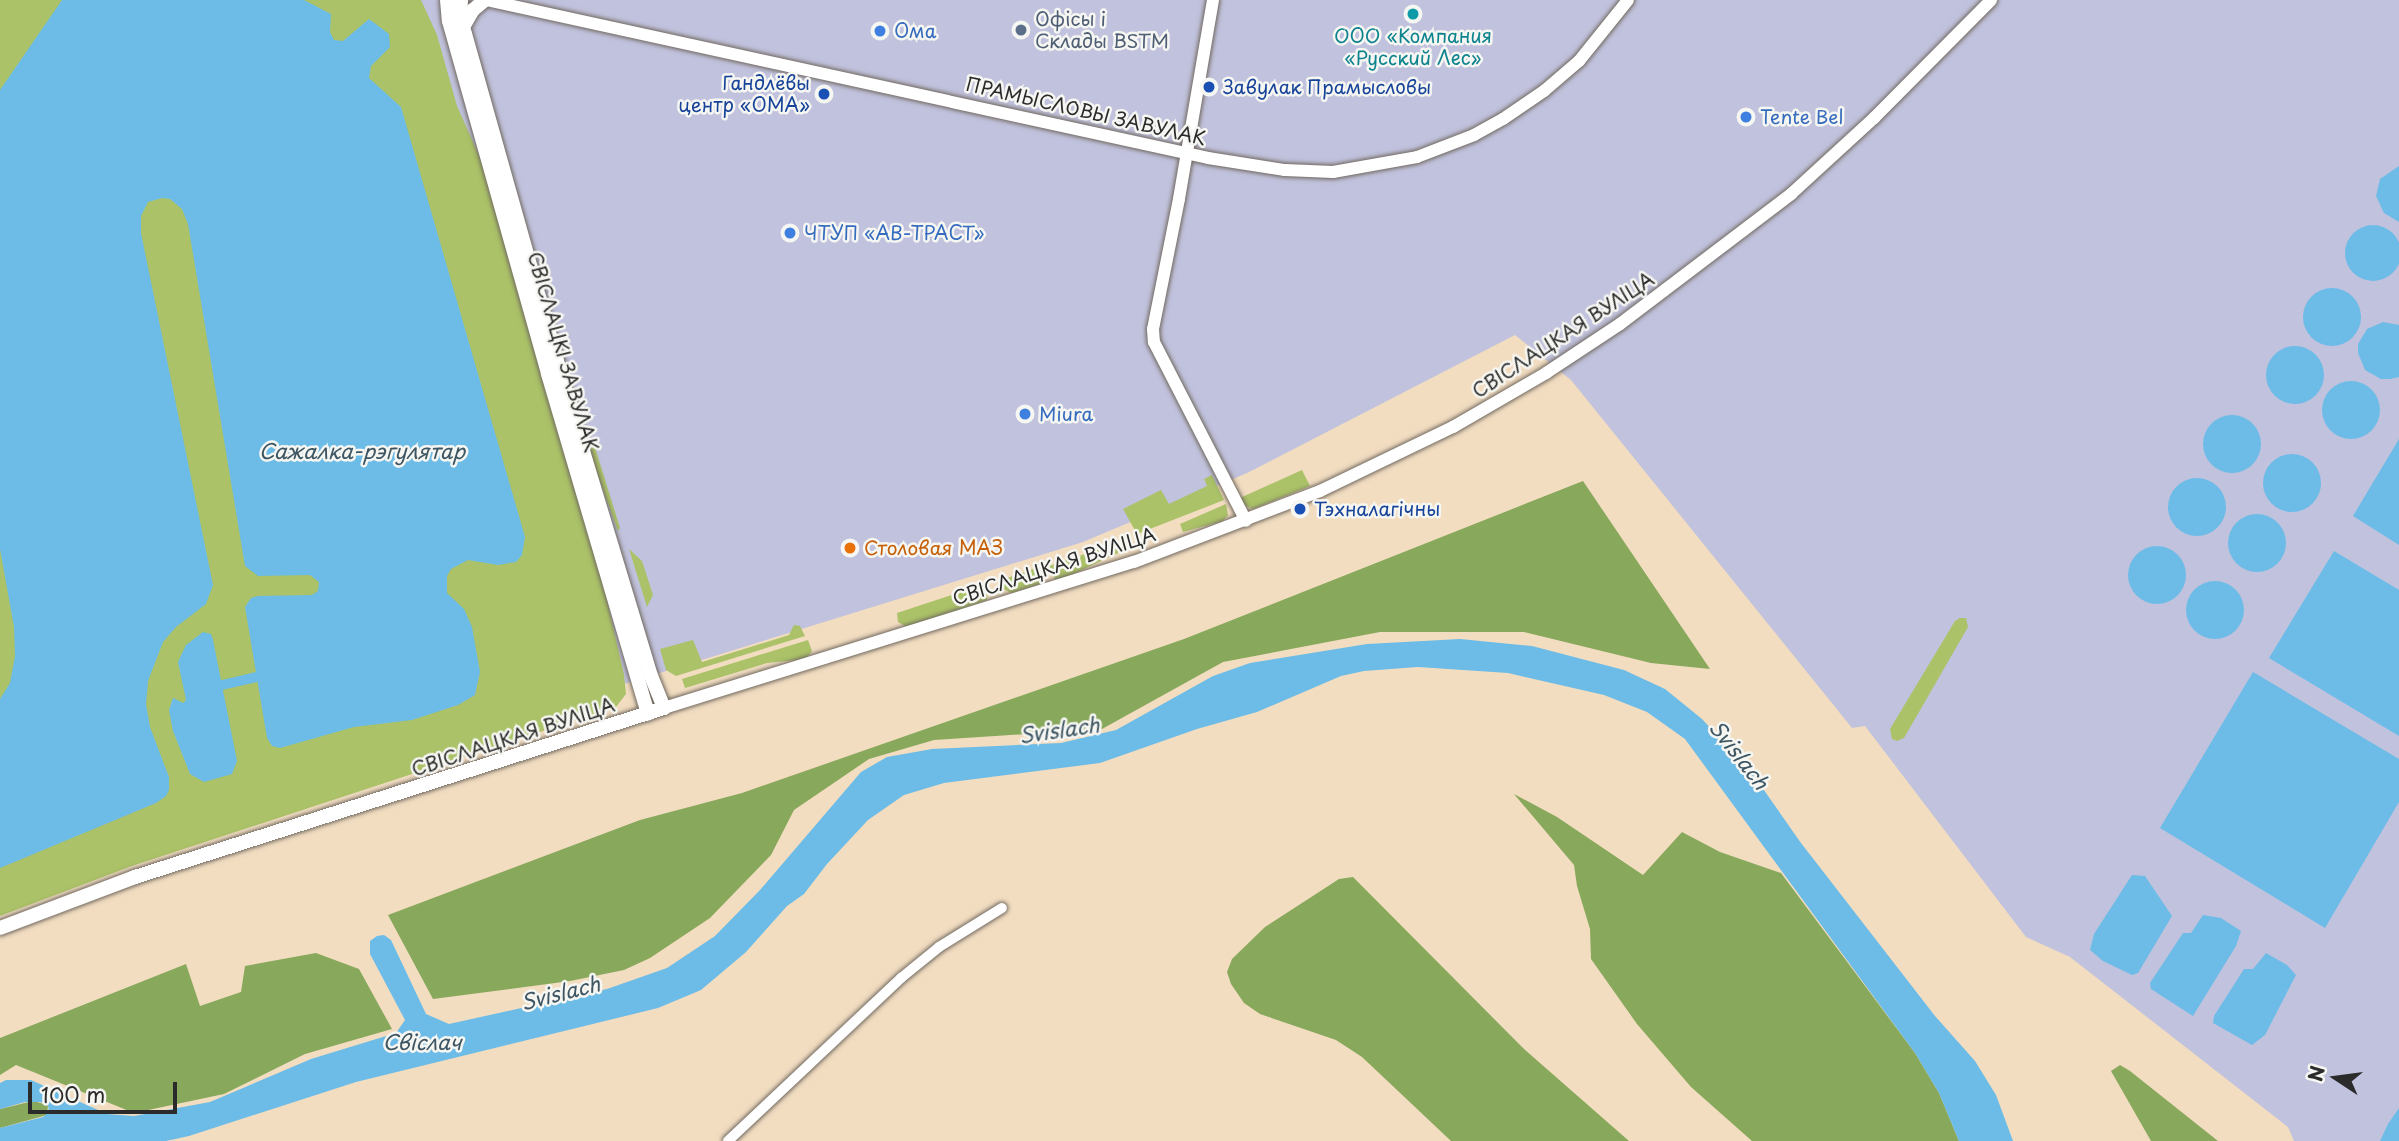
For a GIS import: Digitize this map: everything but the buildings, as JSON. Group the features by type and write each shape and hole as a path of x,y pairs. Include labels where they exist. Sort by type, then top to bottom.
{"main road":[{"name":"СВІСЛАЦКІ ЗАВУЛАК","path":"447,0 449,22 544,360 648,714"},
{"name":"СВІСЛАЦКІ ЗАВУЛАК","path":"461,0 463,27 575,425 664,708"},
{"path":"463,27 473,10 485,0"},
{"name":"СВІСЛАЦКАЯ ВУЛІЦА","path":"0,928 135,877 664,708"}],"street":[{"name":"ПРАМЫСЛОВЫ ЗАВУЛАК","path":"485,0 1187,153 1285,170 1333,172 1382,166 1443,149 1503,119 1544,91 1579,61 1628,0"},
{"path":"1213,0 1187,153 1154,317 1154,342 1246,521"},
{"name":"СВІСЛАЦКАЯ ВУЛІЦА","path":"664,708 1134,562 1320,491 1453,427 1546,373 1620,324 1791,194 1884,108 1991,0"},
{"path":"728,1141 901,978 939,947 1002,908"}],"shaded area":[{"path":"0,0 2399,0 2399,1141 2294,1141 2288,1127 2070,957 2026,937 1865,726 1852,728 1571,380 1515,335 1247,473 1083,542 572,700"}],"green space":[{"name":"Сажалка-рэгулятар","path":"0,0 421,0 437,35 457,106 482,162 600,569 624,675 626,694 616,707 132,866 0,916"},
{"path":"593,441 620,528 618,531 588,449"},
{"path":"1302,470 1310,486 1253,509 1244,505 1240,498"},
{"path":"1212,475 1224,500 1137,534 1123,509 1161,490 1169,504 1207,486 1204,479"},
{"path":"1583,481 1710,669 1651,663 1524,632 1380,632 1223,662 1102,729 934,740 869,759 794,810 771,855 710,918 650,958 624,970 570,981 433,999 388,915 640,820 742,793 1184,639"},
{"path":"1226,504 1228,515 1223,521 1183,532 1180,524"},
{"path":"1118,547 1118,553 1056,582 1049,566 1100,549"},
{"path":"629,549 642,561 653,595 647,607"},
{"path":"1039,567 1041,584 1011,593 1002,588 998,581"},
{"path":"988,583 987,600 907,627 898,622 897,613"},
{"path":"1966,618 1968,627 1904,738 1897,741 1892,739 1890,729 1955,621"},
{"path":"794,625 800,626 805,636 676,676 666,670 660,649 693,640 702,662 789,635"},
{"path":"808,640 812,651 806,659 767,663 685,688 682,679"},
{"path":"1514,794 1557,817 1643,875 1682,832 1720,852 1781,873 1915,1053 1939,1093 1959,1141 1752,1141 1691,1087 1637,1024 1591,959 1590,929 1577,886 1574,865"},
{"path":"1353,877 1523,1048 1629,1141 1451,1141 1362,1057 1336,1040 1260,1014 1244,1003 1231,984 1227,972 1232,959 1265,927 1339,879"},
{"path":"316,953 359,969 392,1029 305,1054 224,1094 134,1113 16,1065 0,1075 0,1038 186,964 200,1006 241,992 245,966"},
{"path":"2120,1065 2218,1141 2151,1141 2111,1071"},
{"path":"33,1101 48,1105 47,1115 0,1128 0,1109"}],"water":[{"name":"Сажалка-рэгулятар","path":"62,0 304,0 331,14 330,32 334,40 343,41 369,19 389,34 390,47 371,66 369,78 401,107 525,537 522,555 516,562 498,565 468,560 451,569 447,576 447,593 464,609 472,627 480,672 475,695 458,705 412,720 354,727 280,748 272,746 267,738 245,607 251,598 258,596 312,595 318,591 319,582 310,575 258,576 245,566 188,224 182,209 170,199 148,202 141,216 141,233 213,585 206,604 176,627 163,642 148,681 146,704 150,727 169,777 169,790 166,796 156,803 0,868 0,699 10,683 15,656 14,627 0,549 0,90"},
{"path":"2399,166 2399,222 2384,213 2376,196 2380,179"},
{"path":"2367,225 2379,225 2389,229 2397,237 2401,253 2397,269 2389,277 2379,281 2367,281 2357,277 2349,269 2345,259 2345,247 2349,237 2357,229"},
{"path":"2332,288 2343,290 2356,301 2361,317 2359,328 2348,341 2332,346 2321,344 2308,333 2303,317 2305,306 2316,293"},
{"path":"2383,322 2399,325 2399,377 2390,379 2381,379 2365,370 2358,353 2358,344 2367,329"},
{"path":"2295,346 2311,351 2319,359 2324,375 2319,391 2311,399 2295,404 2279,399 2271,391 2266,375 2271,359 2279,351"},
{"path":"2351,381 2362,383 2375,394 2380,410 2378,421 2367,434 2351,439 2340,437 2327,426 2322,410 2324,399 2335,386"},
{"path":"2232,415 2248,420 2256,428 2261,444 2256,460 2248,468 2232,473 2216,468 2208,460 2203,444 2208,428 2216,420"},
{"path":"2399,439 2399,545 2353,516"},
{"path":"2292,454 2308,459 2316,467 2321,483 2316,499 2308,507 2292,512 2276,507 2268,499 2263,483 2268,467 2276,459"},
{"path":"2197,478 2213,483 2221,491 2226,507 2221,523 2213,531 2197,536 2181,531 2173,523 2168,507 2173,491 2181,483"},
{"path":"2257,514 2273,519 2281,527 2286,543 2281,559 2273,567 2257,572 2241,567 2233,559 2228,543 2233,527 2241,519"},
{"path":"2157,546 2168,548 2181,559 2186,575 2184,586 2173,599 2157,604 2146,602 2133,591 2128,575 2130,564 2141,551"},
{"path":"2334,551 2399,590 2399,736 2269,658"},
{"path":"2215,581 2231,586 2239,594 2244,610 2239,626 2231,634 2215,639 2199,634 2191,626 2186,610 2191,594 2199,586"},
{"path":"203,632 211,634 213,640 237,761 232,774 204,782 190,774 173,731 169,710 173,698 183,703 186,700 178,662 186,645"},
{"name":"Свіслач","path":"1460,639 1532,646 1624,670 1665,689 1702,719 1752,773 1801,843 1935,1016 1975,1061 1996,1095 2013,1141 1959,1141 1939,1093 1915,1053 1685,739 1647,712 1604,695 1508,673 1418,667 1364,671 1341,676 1257,712 1197,729 1100,763 944,783 904,795 868,820 827,864 804,894 787,906 746,952 701,990 658,1008 356,1082 166,1141 0,1141 0,1128 43,1117 49,1112 48,1105 40,1102 25,1102 0,1109 0,1083 6,1080 31,1080 107,1114 134,1116 210,1102 311,1059 396,1033 405,1020 370,954 370,941 377,936 384,935 391,940 426,1014 449,1024 607,989 667,968 715,936 760,890 861,772 887,757 932,749 1061,743 1116,730 1213,676 1250,663 1367,644"},
{"path":"2253,672 2399,759 2399,802 2325,928 2160,828"},
{"path":"2132,875 2145,876 2172,916 2138,973 2132,975 2103,961 2090,950 2094,934"},
{"path":"2203,915 2221,918 2241,931 2236,946 2193,1016 2151,989 2150,983 2183,933 2191,933"},
{"path":"2266,953 2287,965 2296,975 2265,1035 2252,1045 2213,1023 2214,1016 2244,969 2253,969"},
{"path":"2399,1108 2399,1141 2380,1141 2388,1124"}],"waterway":[{"path":"222,685 256,677"}],"place":[{"name":"ООО «Компания «Русский Лес»","path":"1413,14"},
{"name":"Офісы і Склады BSTM","path":"1021,30"},
{"name":"Ома","path":"880,31"},
{"name":"Завулак Прамысловы","path":"1209,87"},
{"name":"Гандлёвы центр «ОМА»","path":"824,94"},
{"name":"Tente Bel","path":"1746,117"},
{"name":"ЧТУП «АВ-ТРАСТ»","path":"790,233"},
{"name":"Miura","path":"1025,414"},
{"name":"Тэхналагічны","path":"1300,509"},
{"name":"Столовая МАЗ","path":"850,548"}],"water label":[{"name":"Svislach","path":"1059,729"},
{"name":"Svislach","path":"1740,754"},
{"name":"Svislach","path":"560,992"}]}
